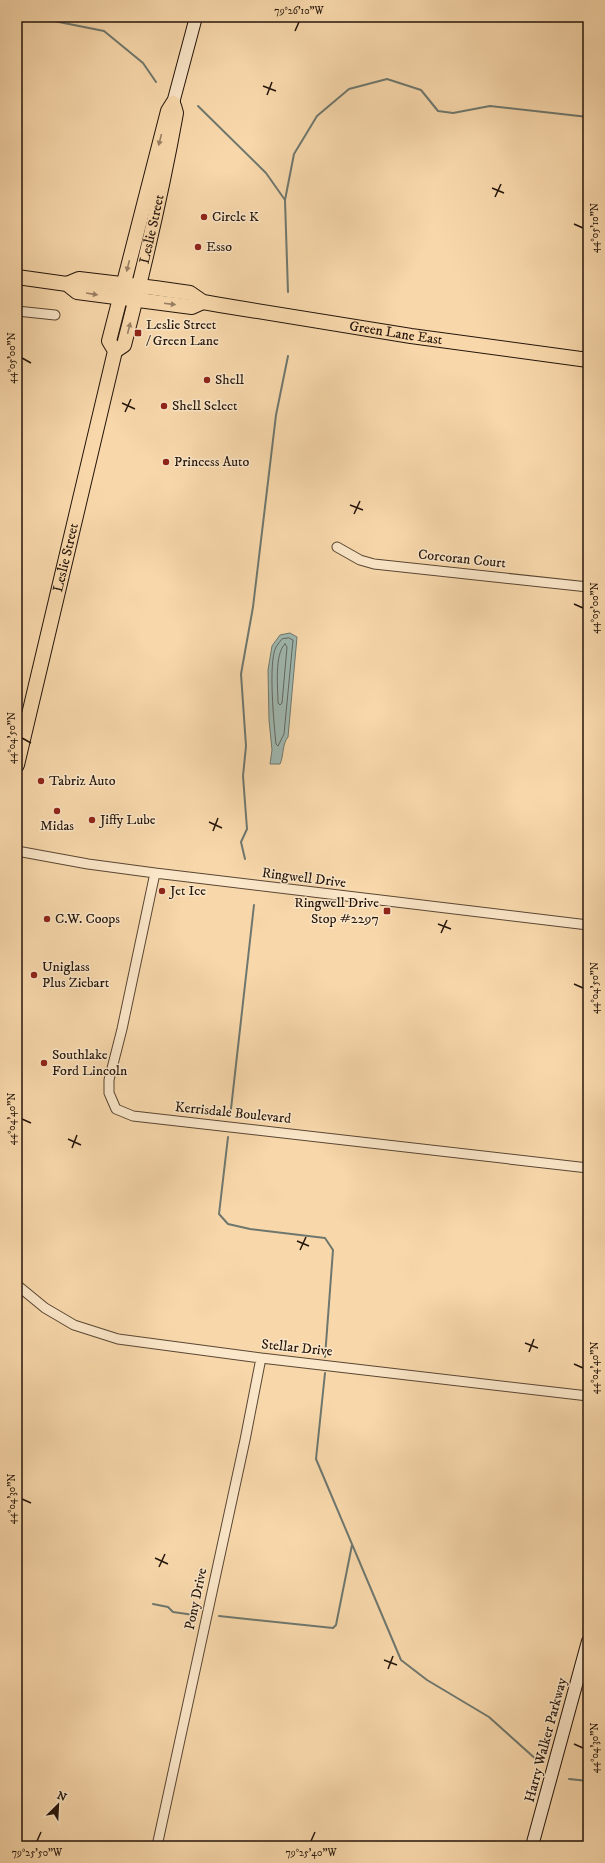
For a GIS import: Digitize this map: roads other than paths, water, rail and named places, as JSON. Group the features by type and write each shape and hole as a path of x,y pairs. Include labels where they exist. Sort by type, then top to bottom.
{"main road":[{"name":"Leslie Street","path":"116,351 109,340 168,111 173,103"},
{"name":"Leslie Street","path":"17,764 116,351 124,345 138,293 165,172 176,113 173,103"},
{"name":"Green Lane East","path":"17,276 67,284 77,292 138,293 192,307 203,302 411,336 588,360"}],"street":[{"name":"Leslie Street","path":"173,103 196,17"},
{"path":"17,311 55,315"},
{"name":"Corcoran Court","path":"337,547 360,560 374,564 588,587"},
{"name":"Ringwell Drive","path":"17,851 155,874 588,926"},
{"name":"Kerrisdale Boulevard","path":"155,874 122,1029 109,1080 109,1093 116,1109 133,1116 588,1168"},
{"name":"Stellar Drive","path":"17,1285 48,1310 74,1325 97,1334 135,1343 588,1396"},
{"name":"Pony Drive","path":"157,1846 245,1440 261,1358"},
{"name":"Harry Walker Parkway","path":"532,1846 588,1641"}],"water":[{"path":"290,633 297,637 288,737 280,764 270,764 272,750 269,720 268,670 272,646 280,635"}],"waterway":[{"path":"55,17 54,21 104,31 143,63 156,82"},
{"path":"288,292 285,200 294,154 317,116 349,89 387,79 421,90 438,111 453,113 490,106 588,117"},
{"path":"198,106 266,173 285,200"},
{"path":"245,859 241,842 247,829 243,776 246,746 241,674 253,607 276,415 288,356"},
{"path":"231,1109 254,905"},
{"path":"228,1137 219,1214 228,1224 250,1229 325,1238 333,1250 325,1357"},
{"path":"325,1373 316,1459 401,1660 427,1680 489,1717 538,1761"},
{"path":"219,1616 333,1628 336,1625 352,1545"},
{"path":"153,1604 168,1607 173,1612 194,1615"},
{"path":"569,1779 588,1781"}],"place":[{"name":"Circle K","path":"204,217"},
{"name":"Esso","path":"198,247"},
{"name":"Leslie Street / Green Lane","path":"138,333"},
{"name":"Shell","path":"207,380"},
{"name":"Shell Select","path":"164,406"},
{"name":"Princess Auto","path":"166,462"},
{"name":"Tabriz Auto","path":"41,781"},
{"name":"Midas","path":"57,811"},
{"name":"Jiffy Lube","path":"92,820"},
{"name":"Jet Ice","path":"162,891"},
{"name":"Ringwell Drive Stop #2297","path":"387,911"},
{"name":"C.W. Coops","path":"47,919"},
{"name":"Uniglass Plus Ziebart","path":"34,975"},
{"name":"Southlake Ford Lincoln","path":"44,1063"}]}
